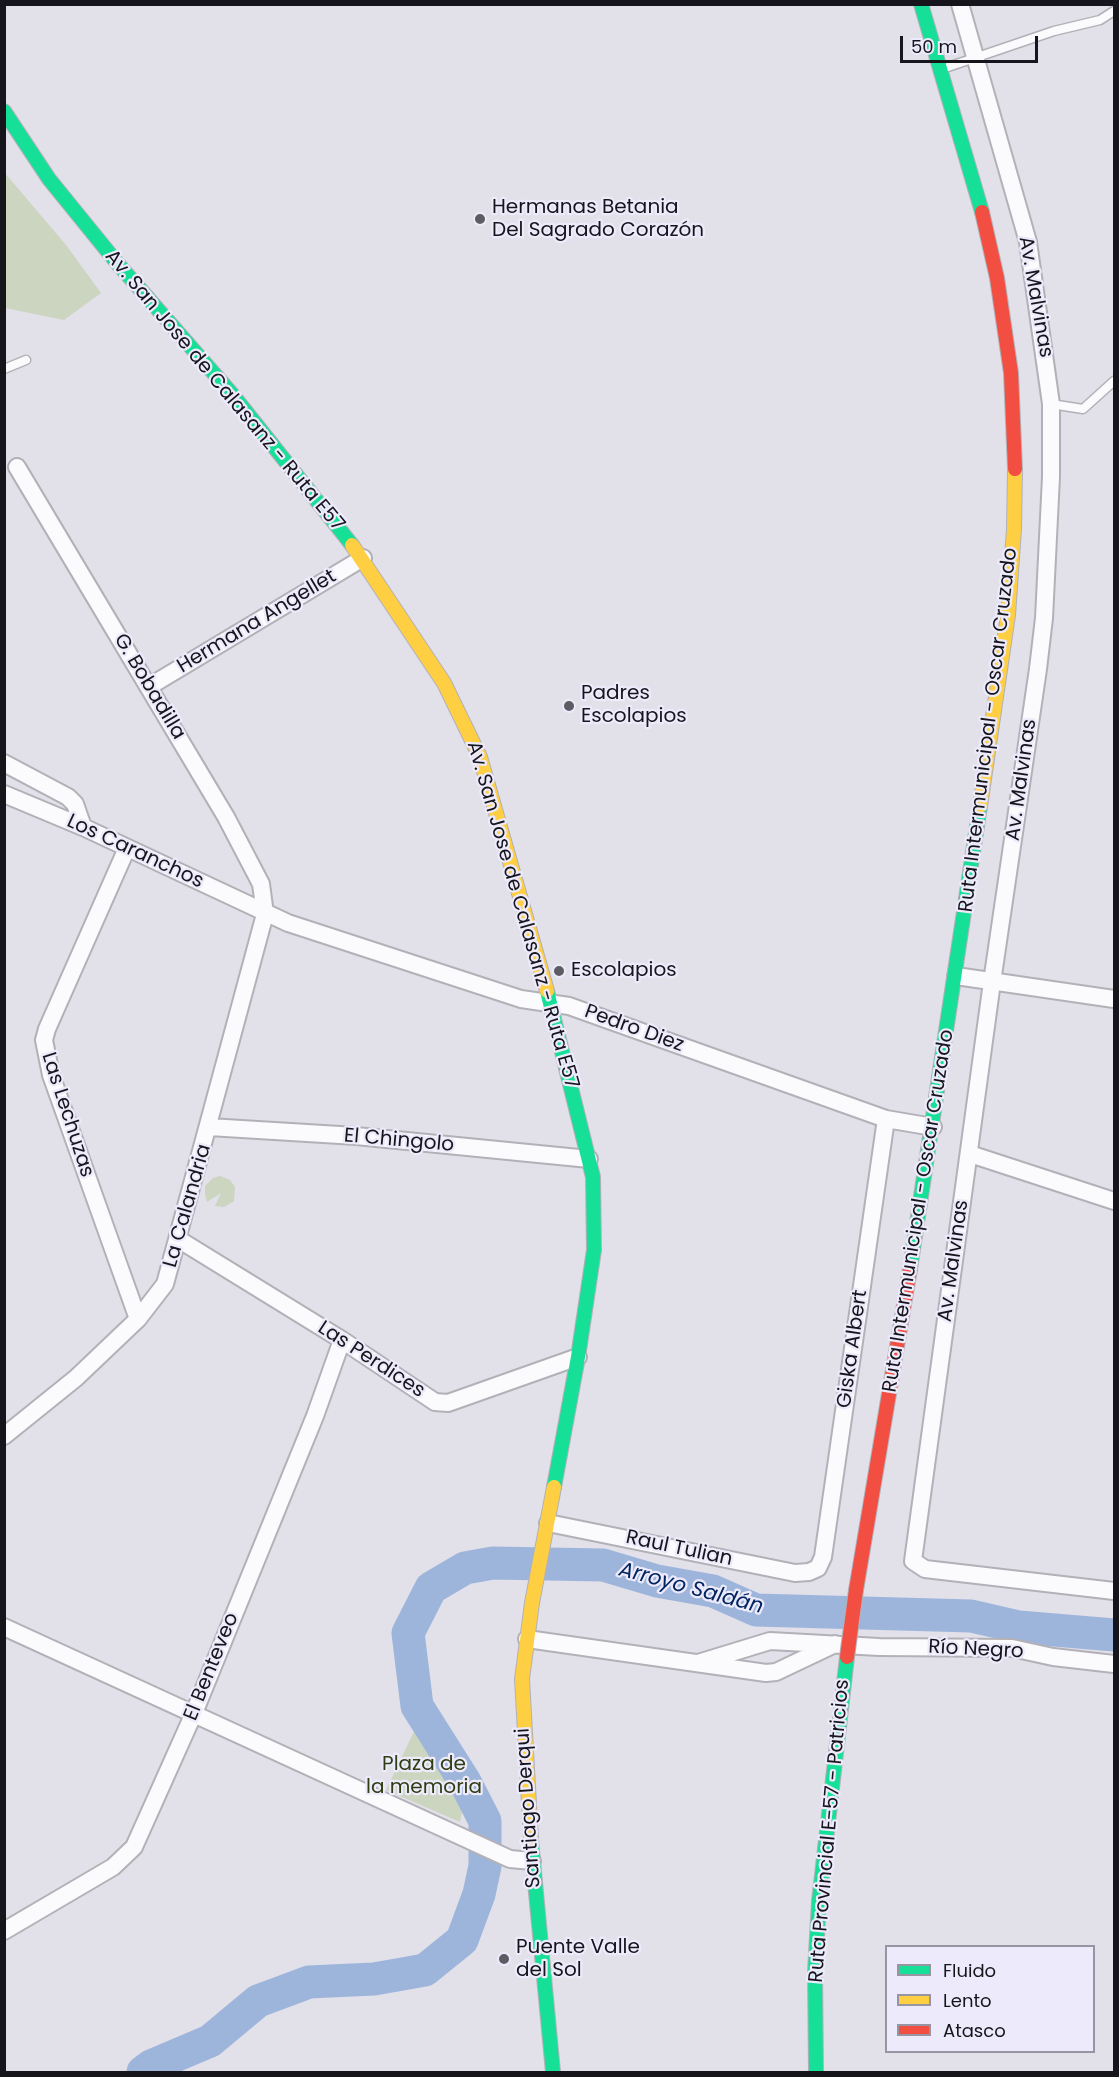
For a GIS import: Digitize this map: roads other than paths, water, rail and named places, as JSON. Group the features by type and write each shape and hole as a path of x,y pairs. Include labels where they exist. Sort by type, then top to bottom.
{"main road":[{"name":"Ruta Intermunicipal - Oscar Cruzado","path":"856,1590 876,1460 891,1390 994,634 1004,485 1000,370 986,271 966,183 906,4"},
{"name":"Ruta Intermunicipal - Oscar Cruzado","path":"921,4 977,187 997,278 1011,373 1016,471 1008,615 956,976 927,1126"},
{"name":"Av. San Jose de Calasanz - Ruta E57","path":"4,111 49,179 118,264 232,394 363,558 444,683 480,757 551,1004 589,1160 594,1196 594,1250 578,1357 543,1544"},
{"name":"Santiago Derqui","path":"543,1544 527,1639 522,1702 532,1861 553,2073"},
{"name":"Ruta Provincial E-57 - Patricios","path":"816,2073 815,1972 819,1901 842,1650 856,1590"}],"street":[{"name":"Av. Malvinas","path":"960,4 1028,242 1052,404 1052,477 1044,618 913,1561 925,1569 1114,1591"},
{"name":"G. Bobadilla","path":"17,466 226,817 261,884 265,914"},
{"name":"Hermana Angellet","path":"150,687 363,558"},
{"path":"4,763 68,797 75,804 83,827"},
{"name":"Los Caranchos","path":"4,794 83,827 265,914"},
{"name":"Las Lechuzas","path":"127,848 44,1040 51,1074 138,1319"},
{"name":"Pedro Diez","path":"265,914 521,999 569,1006 886,1119 927,1126"},
{"name":"La Calandria","path":"4,1436 76,1378 138,1319 165,1284 210,1127 265,914"},
{"path":"956,976 1114,999"},
{"name":"Giska Albert","path":"809,1572 818,1568 823,1557 886,1119"},
{"name":"El Chingolo","path":"210,1127 356,1137 589,1160"},
{"path":"970,1154 1114,1201"},
{"name":"Las Perdices","path":"178,1239 342,1340 424,1396 435,1401 448,1403 578,1357"},
{"name":"El Benteveo","path":"4,1931 126,1856 134,1847 194,1713 315,1416 342,1340"},
{"name":"Raul Tulian","path":"548,1523 795,1573 809,1572"},
{"path":"4,1627 510,1859 532,1861"},
{"name":"Río Negro","path":"527,1639 748,1672 776,1672 842,1650"},
{"name":"Río Negro","path":"698,1663 770,1641 842,1650 879,1647 1012,1648 1053,1657 1114,1664"}],"lane":[{"path":"941,69 1054,31 1100,20 1114,11"},
{"path":"4,369 26,360"},
{"path":"1052,404 1083,409 1114,381"}],"waterway":[{"name":"Arroyo Saldán","path":"143,2072 151,2066 210,2041 258,2001 309,1982 374,1979 425,1970 462,1940 479,1894 485,1866 485,1821 465,1782 417,1706 408,1633 431,1588 465,1568 493,1563 603,1565 657,1581 713,1591 756,1610 971,1616 1019,1627 1114,1635"}],"place":[{"name":"Hermanas Betania Del Sagrado Corazón","path":"480,219"},
{"name":"Padres Escolapios","path":"569,706"},
{"name":"Escolapios","path":"559,971"},
{"name":"Puente Valle del Sol","path":"504,1959"}],"park label":[{"name":"Plaza de la memoria","path":"424,1776"}]}
